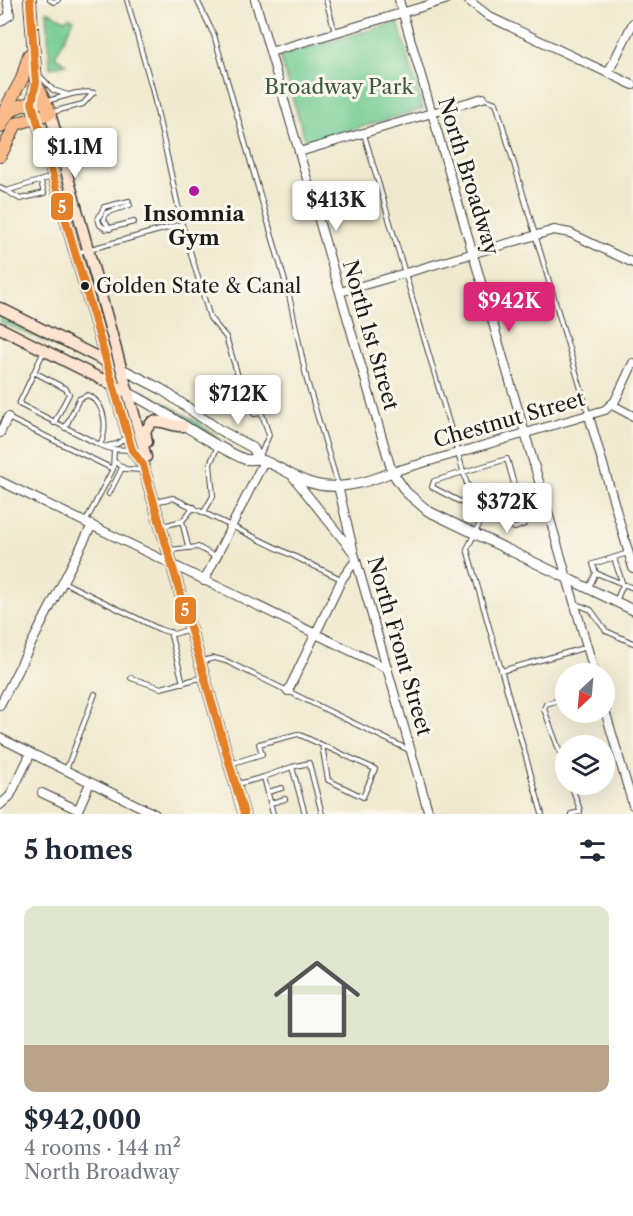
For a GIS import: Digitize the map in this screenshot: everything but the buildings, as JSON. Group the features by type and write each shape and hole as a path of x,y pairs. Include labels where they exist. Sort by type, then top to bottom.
{"main road":[{"path":"30,0 36,83 32,103 111,384 132,450 145,464"},
{"path":"3,121 5,110 24,75 27,57 32,52"},
{"path":"36,83 48,107 80,215 124,370 154,502 244,814"},
{"path":"3,121 18,105 32,103 48,107"},
{"path":"0,156 15,125 36,117 48,107"},
{"path":"53,177 60,181 69,203 80,215"},
{"path":"0,308 124,370"},
{"path":"0,328 129,393"},
{"path":"145,464 148,449 145,431 150,423 159,421 175,427 183,426"}],"street":[{"path":"0,22 9,17 7,0"},
{"name":"North 1st Street","path":"255,0 392,472"},
{"name":"North Broadway","path":"399,0 474,253 523,433 592,663"},
{"path":"270,52 445,0"},
{"path":"474,2 490,17 633,85"},
{"path":"608,73 633,23"},
{"path":"299,152 483,98"},
{"path":"340,292 536,235 565,231 633,263"},
{"path":"612,405 633,363"},
{"path":"124,370 161,389 218,429 253,448 261,460"},
{"path":"129,393 164,410 183,426 218,446 248,460 261,460 316,484 338,486 392,472 406,492 424,508 633,610"},
{"name":"Chestnut Street","path":"392,472 589,416 612,405 633,416"},
{"path":"589,416 633,568"},
{"path":"0,433 8,417"},
{"path":"204,580 261,460"},
{"path":"288,691 355,556 290,473"},
{"path":"0,481 315,636 388,669"},
{"name":"North Front Street","path":"338,486 355,556 429,814"},
{"path":"0,705 63,582 89,523"},
{"path":"609,723 633,805"},
{"path":"0,738 155,814"},
{"path":"0,805 10,796 31,753"},
{"path":"42,793 77,812 90,783"}],"lane":[{"path":"50,0 54,2 58,0"},
{"path":"127,0 152,88 182,224 210,318 226,336 238,376 256,396 269,435 261,460"},
{"path":"197,0 214,35 279,261 307,381 338,486"},
{"path":"326,0 335,32"},
{"path":"34,67 47,85 68,95"},
{"path":"81,91 94,93 83,104 48,107 68,95 81,91"},
{"path":"483,98 496,103 589,416"},
{"path":"364,134 474,508 478,525 467,549 542,814"},
{"path":"6,191 53,177"},
{"path":"0,188 20,199 44,193 41,182"},
{"path":"129,203 106,213 104,220 110,229 134,222"},
{"path":"74,253 182,224"},
{"path":"44,350 19,404 100,445 114,450 132,450"},
{"path":"34,372 66,388 69,394 54,423"},
{"path":"212,390 218,396 241,391 250,400 254,414 262,413"},
{"path":"65,428 81,397 87,395 95,399 106,430 100,445"},
{"path":"8,417 113,469"},
{"path":"100,445 117,444 128,436"},
{"path":"204,512 213,496 210,464 218,446"},
{"path":"89,523 116,462 114,450"},
{"path":"507,459 525,524 515,528 493,518 488,509 474,508 432,487 434,481 507,459"},
{"path":"116,462 122,468"},
{"path":"122,468 145,464"},
{"path":"109,494 122,468"},
{"path":"154,502 173,498 342,579"},
{"path":"161,527 182,521 194,507"},
{"path":"182,521 188,546"},
{"path":"168,550 188,546 198,547 216,557"},
{"path":"588,589 596,573 593,564 628,553"},
{"path":"614,557 623,585 615,602"},
{"path":"596,573 633,588"},
{"path":"63,582 170,633 190,629"},
{"path":"574,603 591,610 606,631 633,643"},
{"path":"170,633 183,683"},
{"path":"501,671 587,647"},
{"path":"200,662 220,659 411,751"},
{"path":"131,678 161,688 204,677"},
{"path":"65,770 95,694"},
{"path":"555,701 546,704 544,709 555,739"},
{"path":"230,764 262,754 259,744 298,734 375,769 363,797 328,780 322,745"},
{"path":"236,785 309,763 322,814"},
{"path":"292,768 305,813 298,814"},
{"path":"264,777 273,814"},
{"path":"290,786 297,784"},
{"path":"268,792 282,788"},
{"path":"293,797 300,795"},
{"path":"571,814 580,810 575,795"},
{"path":"271,803 285,799"}],"green space":[{"path":"47,11 65,20 69,17 74,19 55,57 66,64 50,68"},
{"name":"Broadway Park","path":"398,22 423,109 306,143 280,56"},
{"path":"0,315 95,362 95,363 0,322"},
{"path":"140,389 197,422 219,438 139,392"}],"transit line":[{"name":"5","path":"30,0 36,83 32,103 132,450 143,465 244,814"}],"place":[{"name":"Insomnia Gym","path":"194,191"},
{"name":"Golden State & Canal","path":"85,286"}]}
